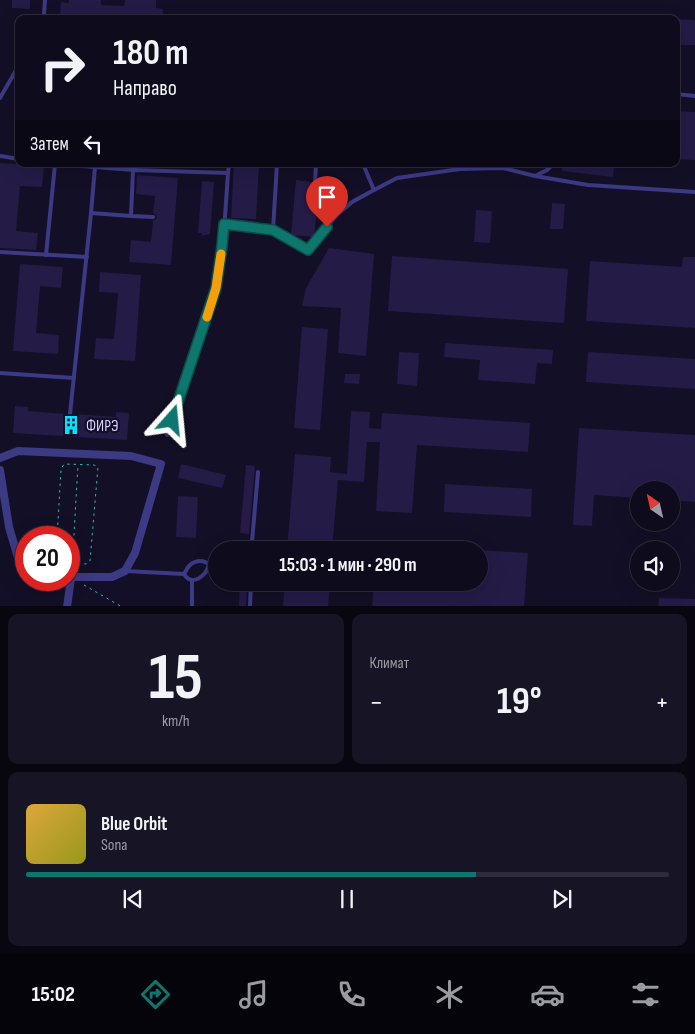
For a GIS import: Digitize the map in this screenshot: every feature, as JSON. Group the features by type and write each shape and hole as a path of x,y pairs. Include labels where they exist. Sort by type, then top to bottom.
{"street":[{"path":"0,458 18,451 131,456 161,464 135,553 125,571 112,577 80,578"},
{"path":"0,470 9,527 15,550"},
{"path":"67,606 69,591"}],"lane":[{"path":"44,15 45,0"},
{"path":"0,98 15,72"},
{"path":"680,94 695,96"},
{"path":"0,156 15,158"},
{"path":"46,255 54,167"},
{"path":"70,414 95,167"},
{"path":"105,167 134,170 228,173"},
{"path":"167,435 216,288 222,246 229,167"},
{"path":"273,230 276,167"},
{"path":"314,182 316,167"},
{"path":"364,167 374,190"},
{"path":"535,176 550,167"},
{"path":"224,224 273,230 308,250 337,215 352,202 374,190 397,178 460,168 503,168 535,176 588,185 695,192"},
{"path":"131,216 134,170"},
{"path":"91,213 153,217"},
{"path":"0,252 87,257"},
{"path":"0,373 74,378"},
{"path":"252,541 258,472"},
{"path":"184,574 189,566 195,562 202,560 208,565"},
{"path":"184,574 187,579 192,580 199,578 208,568"},
{"path":"125,571 184,574"},
{"path":"192,580 192,606"},
{"path":"250,606 251,591"}],"path":[{"path":"58,526 61,469 64,464 94,465 98,467 90,561 86,564 80,564"},
{"path":"74,526 78,464"},
{"path":"80,583 122,606"}],"building":[{"path":"12,0 30,0 30,9 12,8"},
{"path":"69,0 101,0 101,5 124,6 125,0 156,0 156,8 163,9 162,15 60,15 61,2 69,3"},
{"path":"680,19 695,20 695,45 680,45"},
{"path":"680,111 695,112 695,160 680,159"},
{"path":"0,163 15,164 15,167 44,167 42,187 20,186 16,231 38,233 36,250 0,248"},
{"path":"234,167 259,167 256,219 231,218"},
{"path":"563,167 614,167 613,177 562,171"},
{"path":"137,175 178,178 171,265 129,262 131,240 151,242 153,221 157,218 153,213 155,196 136,194"},
{"path":"296,180 311,182 314,186 319,183 343,185 341,203 318,200 314,237 291,235"},
{"path":"202,181 214,182 210,234 202,236 202,233 198,233"},
{"path":"552,203 565,204 563,229 550,229"},
{"path":"476,210 492,211 490,243 474,242"},
{"path":"329,248 374,254 366,356 338,353 341,308 302,306 306,288"},
{"path":"392,256 568,269 564,323 388,311"},
{"path":"683,257 695,257 695,328 586,321 590,261 682,267"},
{"path":"20,264 63,267 61,288 40,286 36,333 59,335 58,354 13,351"},
{"path":"100,272 141,275 135,361 94,359 96,338 114,339 118,293 99,292"},
{"path":"302,327 328,329 320,430 294,428"},
{"path":"445,343 553,350 552,364 537,363 535,384 478,380 480,360 444,357"},
{"path":"399,352 419,353 417,386 397,384"},
{"path":"588,352 695,359 695,389 586,382"},
{"path":"345,374 360,374 359,384 344,383"},
{"name":"ФИРЭ","path":"15,406 28,407 28,411 66,414 70,418 74,414 116,417 116,412 129,413 127,440 13,433"},
{"path":"351,411 370,412 369,428 381,429 382,413 530,423 528,452 417,445 412,513 376,511 380,442 367,442 364,482 338,480 333,541 288,541 295,454 331,457 330,472 347,474"},
{"path":"579,428 695,435 695,502 680,501 680,481 630,481 630,497 594,495 592,526 573,525"},
{"path":"181,464 226,475 222,488 178,478"},
{"path":"246,465 255,466 249,534 240,533"},
{"path":"445,484 532,489 531,517 444,512"},
{"path":"178,496 198,497 196,538 176,537"},
{"path":"488,551 528,553 524,606 372,606 373,591 488,591"},
{"path":"240,591 247,591 246,606 239,606"},
{"path":"284,591 329,591 328,606 283,606"},
{"path":"659,598 695,599 695,606 658,606"}],"slow traffic":[{"path":"207,317 216,288 221,254"}],"place":[{"name":"ФИРЭ","path":"71,425"}],"route":[{"path":"172,420 216,288 224,224 273,230 308,250 327,227"}]}
